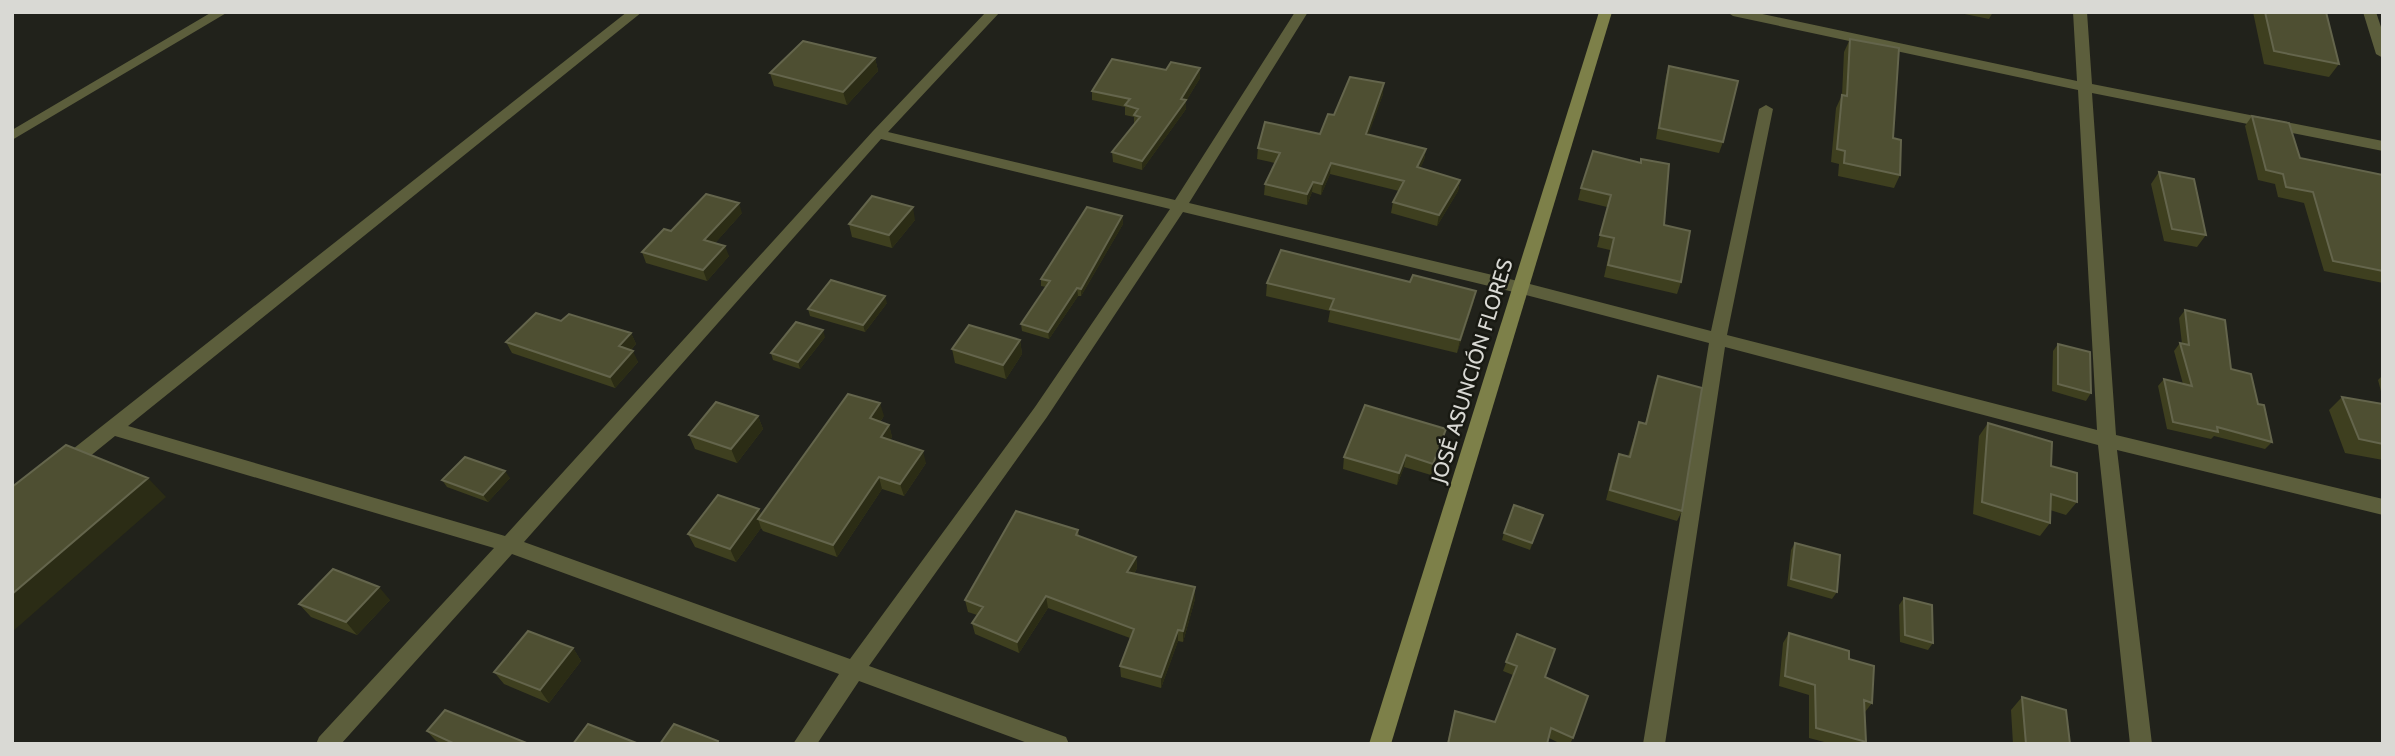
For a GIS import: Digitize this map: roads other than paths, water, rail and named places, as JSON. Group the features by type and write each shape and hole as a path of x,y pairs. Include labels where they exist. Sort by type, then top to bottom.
{"street":[{"path":"12,136 222,12"},
{"path":"53,474 115,429 636,12"},
{"path":"327,744 878,134 994,12"},
{"path":"804,744 853,670 1001,469 1182,207 1302,12"},
{"name":"JOSÉ ASUNCIÓN FLORES","path":"1380,744 1606,12"},
{"path":"1733,12 1786,18 2085,88 2383,145"},
{"path":"2080,12 2107,440 2141,744"},
{"path":"2369,12 2383,54"},
{"path":"1654,744 1718,340 1766,109"},
{"path":"878,134 1522,288 2107,440 2383,507"},
{"path":"115,429 509,545 1058,744"}]}
